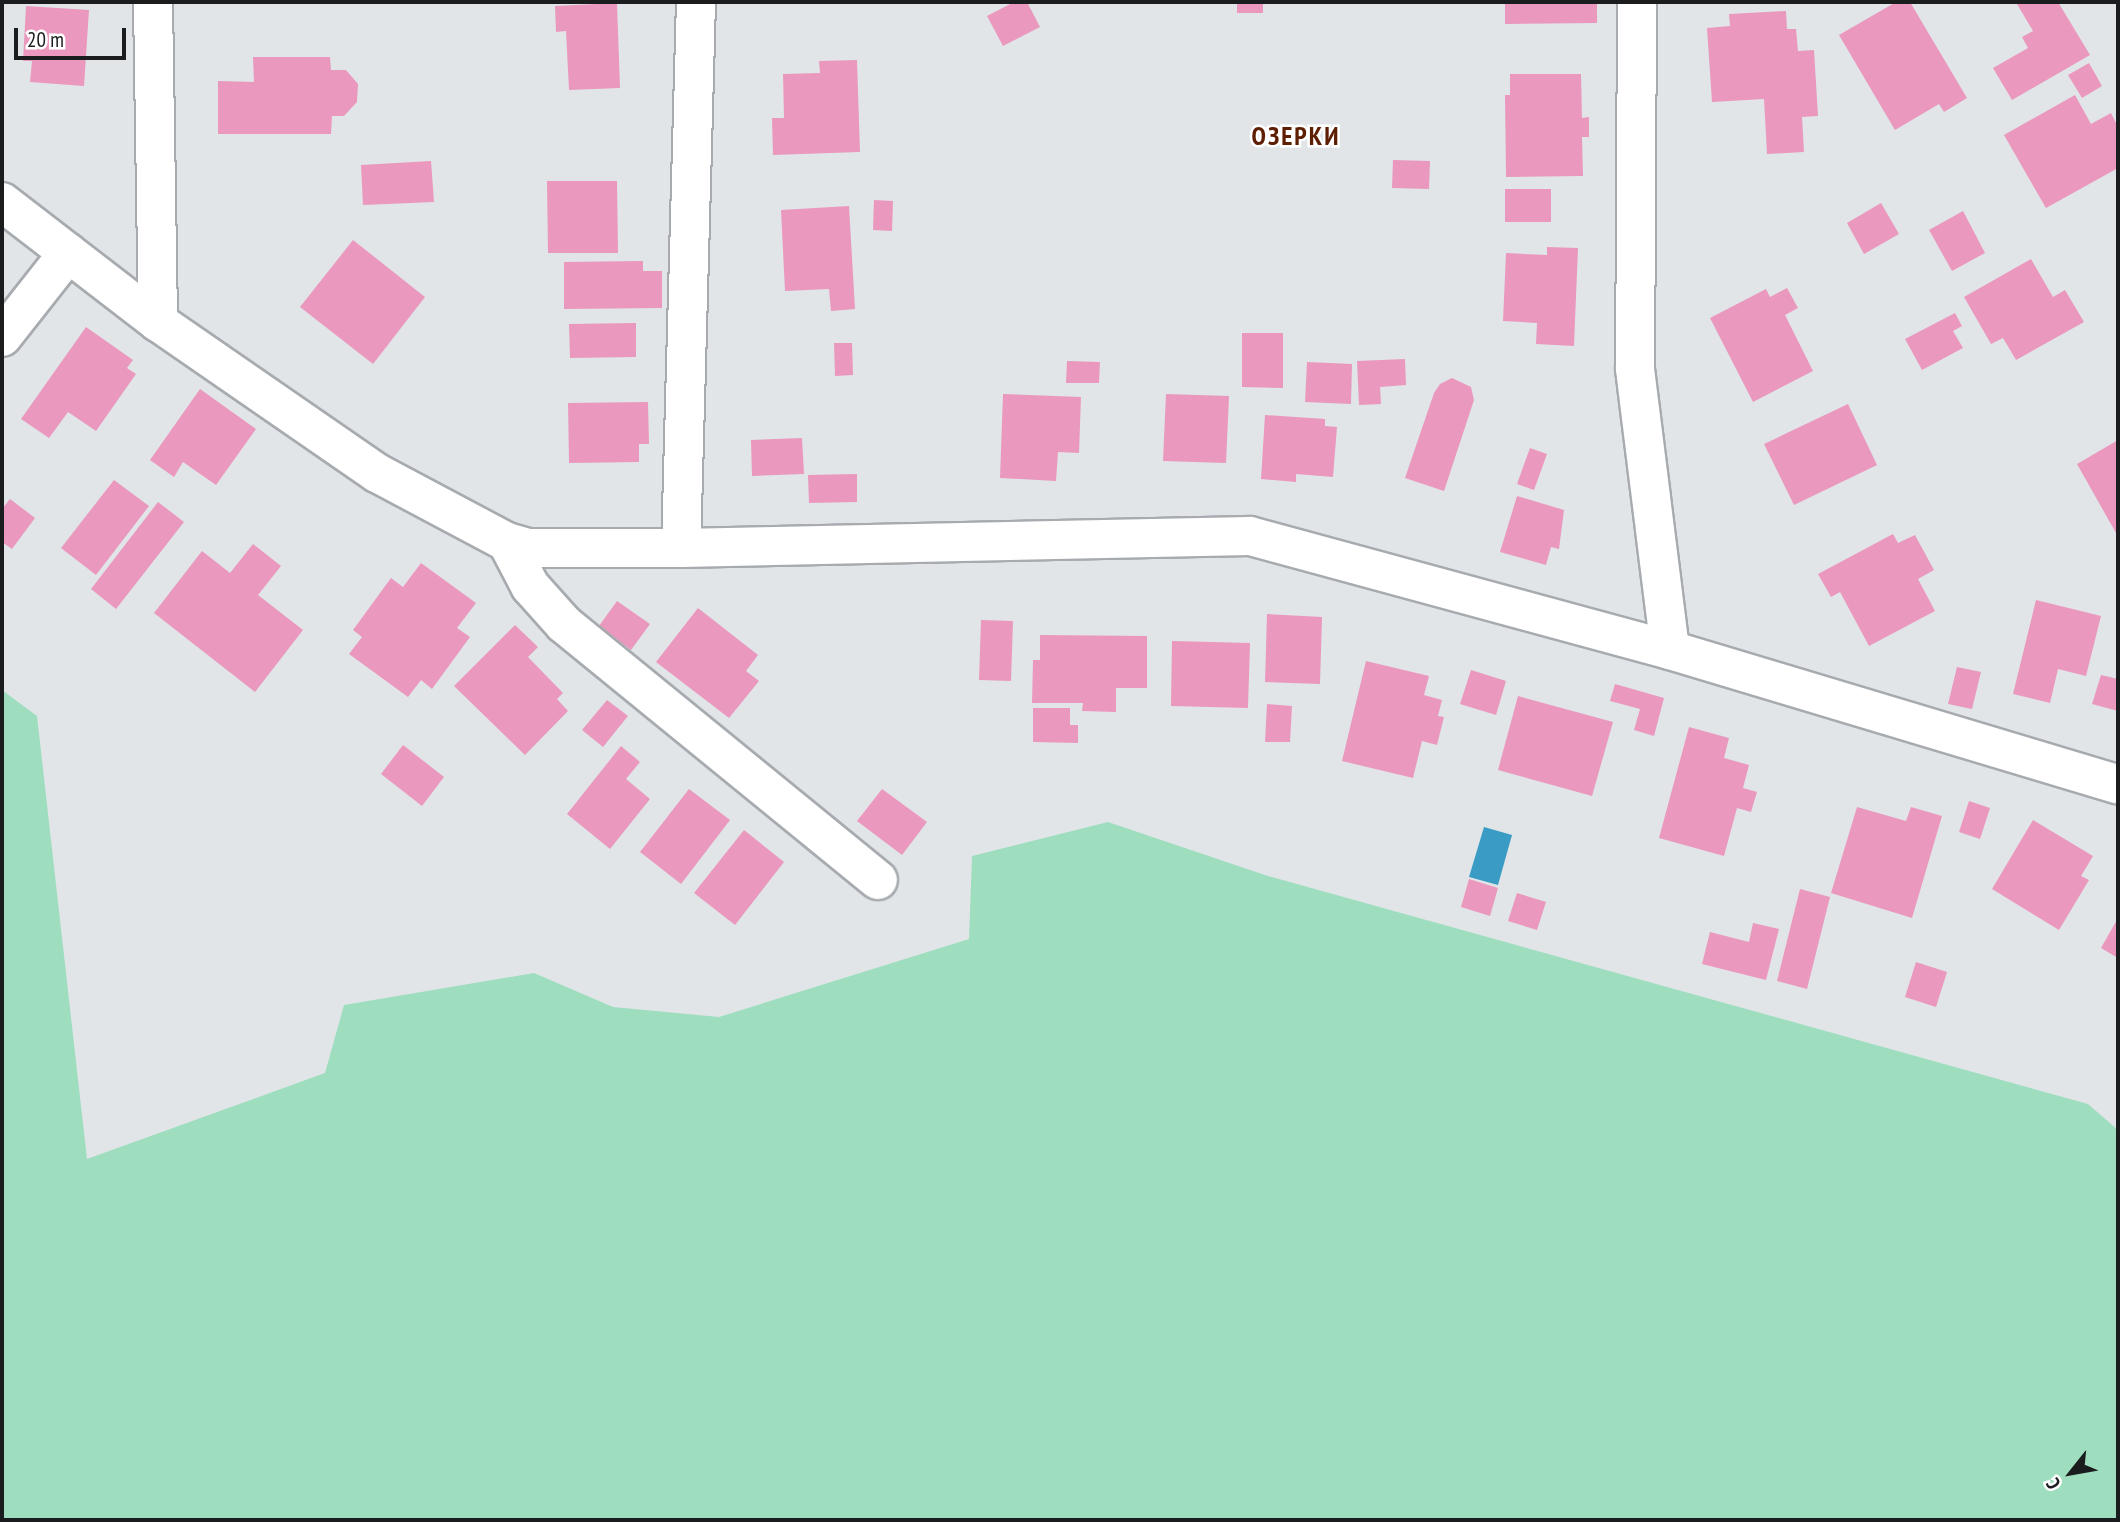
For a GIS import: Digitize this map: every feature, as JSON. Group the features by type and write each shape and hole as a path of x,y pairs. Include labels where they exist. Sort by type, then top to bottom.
{"street":[{"path":"153,2 158,322"},
{"path":"681,548 696,2"},
{"path":"1637,2 1635,369 1670,650"},
{"path":"2,202 158,322 377,473 507,542 528,548 681,548 1250,536 1670,650 2118,784"},
{"path":"2,337 68,253"},
{"path":"507,542 530,586 564,624 878,880"}],"green space":[{"path":"2,690 37,716 87,1159 325,1073 344,1005 534,973 613,1007 719,1017 969,939 972,856 1108,822 1268,876 2088,1104 2118,1130 2118,1520 2,1520"}],"water":[{"path":"1484,827 1512,835 1498,885 1469,877"}],"building":[{"path":"1014,2 1027,2 1040,27 1003,46 987,16"},
{"path":"1237,2 1263,2 1263,13 1237,13"},
{"path":"1505,2 1597,2 1597,23 1505,24"},
{"path":"1896,2 1910,2 1967,98 1944,112 1939,104 1895,130 1839,35"},
{"path":"2058,2 2090,55 2012,100 1993,68 2028,48 2022,37 2033,31 2017,4"},
{"path":"617,3 620,88 569,90 566,31 556,32 555,6"},
{"path":"26,6 89,10 84,86 30,82 32,61 23,61"},
{"path":"1786,11 1787,29 1796,29 1798,51 1814,50 1818,116 1802,117 1804,152 1767,154 1764,99 1712,102 1707,28 1730,26 1729,14"},
{"path":"253,57 330,57 331,70 346,70 358,84 357,102 344,116 332,116 331,134 218,134 218,81 254,82"},
{"path":"857,60 860,152 773,155 772,118 784,118 783,74 820,73 819,61"},
{"path":"2089,63 2102,86 2082,98 2068,75"},
{"path":"1510,74 1581,74 1582,118 1589,117 1589,137 1582,137 1583,176 1506,177 1505,95 1510,95"},
{"path":"2075,95 2091,124 2111,113 2118,127 2118,168 2046,208 2004,135"},
{"path":"1393,160 1430,161 1429,189 1392,188"},
{"path":"431,161 434,202 363,205 361,165"},
{"path":"547,181 617,181 618,253 548,253"},
{"path":"1505,189 1551,189 1551,222 1505,222"},
{"path":"874,200 893,201 892,231 873,230"},
{"path":"1881,203 1899,234 1864,254 1847,223"},
{"path":"849,206 855,309 831,311 829,289 785,291 781,210"},
{"path":"1963,211 1985,253 1952,271 1929,230"},
{"path":"353,240 425,297 373,364 300,307"},
{"path":"1547,247 1578,248 1574,346 1536,344 1537,323 1503,321 1506,253 1547,255"},
{"path":"2031,259 2053,297 2065,290 2084,322 2016,360 2003,338 1991,344 1964,297"},
{"path":"643,261 643,271 662,271 662,308 564,309 564,262"},
{"path":"1787,288 1798,308 1785,315 1813,371 1753,402 1710,318 1766,289 1770,297"},
{"path":"1955,313 1962,326 1953,331 1963,348 1922,370 1905,339"},
{"path":"636,323 636,357 570,358 569,324"},
{"path":"86,327 133,360 127,368 136,374 96,431 68,412 49,438 21,419"},
{"path":"1242,333 1283,333 1283,388 1242,387"},
{"path":"834,343 852,343 853,375 835,376"},
{"path":"1405,359 1406,385 1380,387 1381,404 1359,405 1357,361"},
{"path":"1067,361 1100,362 1099,383 1066,383"},
{"path":"1307,362 1352,364 1351,404 1305,402"},
{"path":"1452,378 1471,387 1474,400 1444,491 1405,478 1434,393 1440,384"},
{"path":"200,389 256,429 216,485 183,462 174,477 150,460"},
{"path":"1003,394 1081,397 1079,453 1058,452 1056,481 1000,478"},
{"path":"1166,394 1229,396 1226,463 1163,461"},
{"path":"648,402 649,444 639,444 639,462 569,463 568,403"},
{"path":"1848,404 1877,465 1794,505 1764,444"},
{"path":"1265,415 1325,419 1325,426 1337,427 1333,477 1296,474 1296,482 1261,479"},
{"path":"802,438 804,474 752,476 751,440"},
{"path":"2118,440 2118,532 2116,533 2077,464"},
{"path":"1530,448 1547,454 1534,490 1517,484"},
{"path":"857,474 857,502 809,503 808,475"},
{"path":"114,480 149,506 96,575 61,548"},
{"path":"1517,496 1564,510 1559,549 1551,547 1546,565 1500,552"},
{"path":"10,499 35,518 12,549 2,542 2,509"},
{"path":"158,502 184,522 116,609 91,589"},
{"path":"1893,534 1898,543 1915,535 1934,570 1918,579 1935,611 1869,646 1840,592 1831,597 1818,574"},
{"path":"253,544 281,566 258,595 303,630 255,692 154,613 202,551 230,573"},
{"path":"421,563 476,603 457,628 470,637 432,689 421,680 408,697 349,654 362,637 353,630 391,578 403,587"},
{"path":"2036,600 2101,616 2086,676 2058,669 2050,703 2013,694"},
{"path":"617,601 650,624 631,650 599,626"},
{"path":"698,608 758,655 746,671 759,681 729,718 656,662"},
{"path":"1267,614 1322,617 1320,684 1265,682"},
{"path":"981,620 1013,621 1011,681 979,680"},
{"path":"515,625 538,647 528,657 563,693 557,699 568,711 525,755 454,686"},
{"path":"1040,635 1147,636 1147,688 1116,688 1116,712 1082,711 1083,703 1032,703 1033,660 1040,660"},
{"path":"1172,641 1250,643 1248,708 1171,706"},
{"path":"1366,661 1429,676 1424,695 1442,700 1438,716 1444,717 1437,745 1422,741 1413,778 1342,761"},
{"path":"1957,667 1981,672 1972,709 1948,704"},
{"path":"1471,670 1506,681 1496,715 1460,704"},
{"path":"2101,675 2118,679 2118,711 2092,704"},
{"path":"1615,684 1664,698 1654,736 1634,730 1640,709 1610,701"},
{"path":"1518,696 1613,722 1592,796 1498,770"},
{"path":"607,700 628,716 603,747 582,730"},
{"path":"1267,704 1292,706 1290,742 1265,742"},
{"path":"1033,708 1070,708 1070,725 1078,725 1078,743 1033,742"},
{"path":"1689,727 1729,738 1724,758 1749,765 1743,788 1757,792 1751,812 1737,808 1724,856 1659,838"},
{"path":"403,745 444,777 422,806 381,774"},
{"path":"621,746 640,762 626,779 650,799 610,849 567,814"},
{"path":"689,789 730,820 681,884 640,852"},
{"path":"882,789 927,822 902,855 857,821"},
{"path":"1969,801 1990,808 1980,839 1959,832"},
{"path":"1857,807 1906,821 1911,807 1942,816 1912,918 1831,893"},
{"path":"2033,820 2093,856 2081,876 2089,880 2059,930 1992,889"},
{"path":"744,830 784,862 735,925 694,893"},
{"path":"1469,879 1498,888 1490,916 1461,907"},
{"path":"1800,889 1830,897 1807,989 1777,981"},
{"path":"1517,893 1546,902 1537,930 1508,921"},
{"path":"2118,918 2118,958 2101,948"},
{"path":"1753,923 1779,929 1766,980 1702,964 1710,932 1749,942"},
{"path":"1916,962 1947,972 1936,1007 1905,997"}],"district":[{"name":"ОЗЕРКИ","path":"1296,136"}]}
